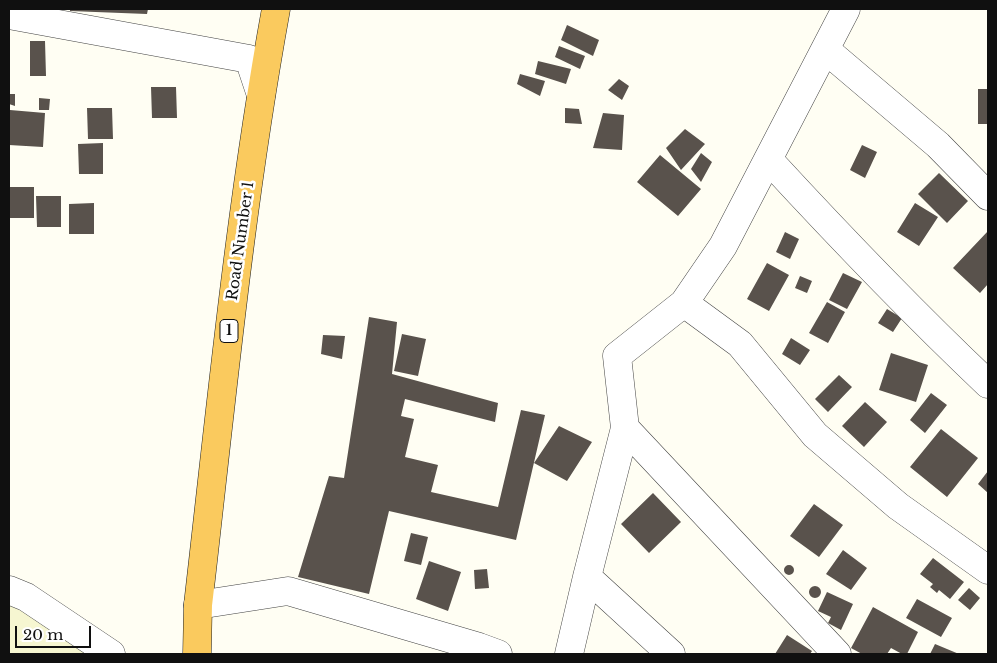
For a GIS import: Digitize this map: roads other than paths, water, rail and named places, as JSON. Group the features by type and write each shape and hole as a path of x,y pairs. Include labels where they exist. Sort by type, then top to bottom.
{"highway":[{"name":"Road Number 1","path":"197,654 198,605 236,271 261,95 276,9"}],"street":[{"path":"569,654 625,428 617,356 684,303 723,246 846,9"},
{"path":"9,14 249,58 261,95"},
{"path":"826,50 938,145 988,196"},
{"path":"769,160 851,249 988,384"},
{"path":"684,303 740,344 815,435 898,506 988,570"},
{"path":"625,428 837,654"},
{"path":"587,577 671,654"},
{"path":"9,590 26,597 111,654"},
{"path":"198,605 288,591 498,654"}]}
